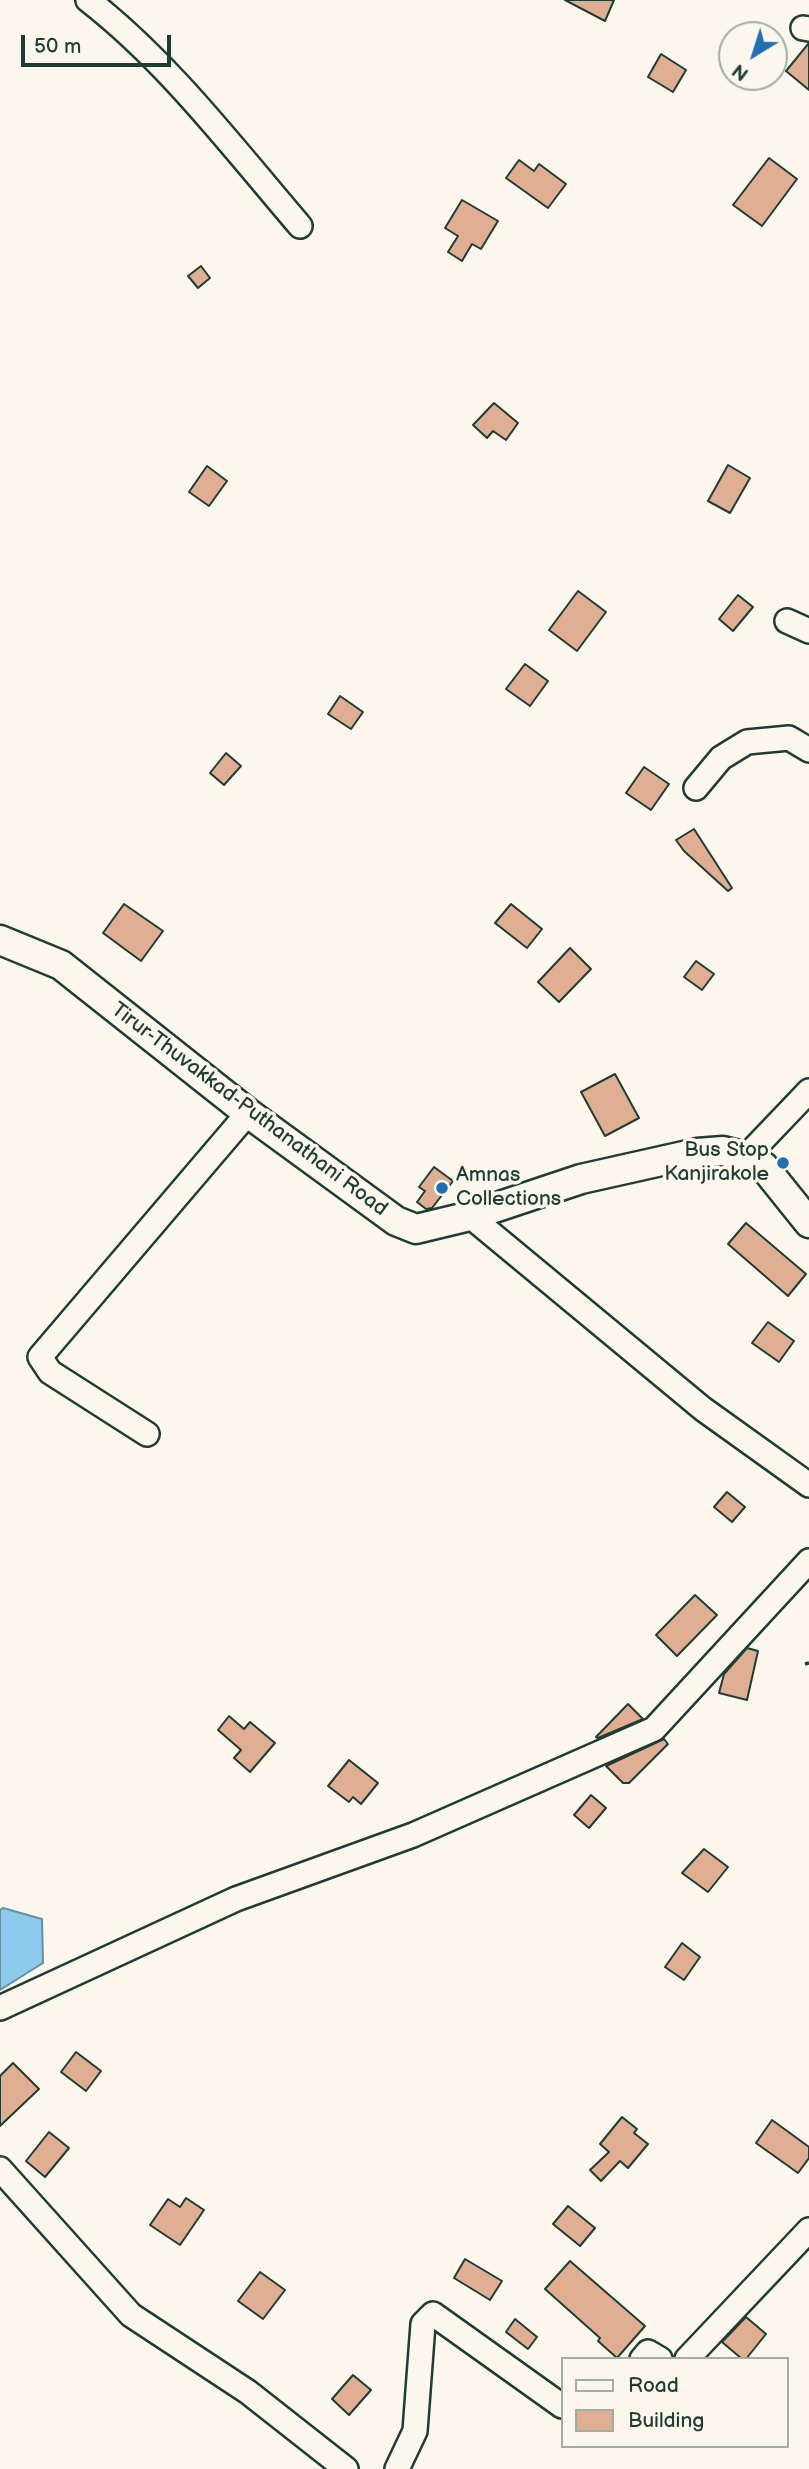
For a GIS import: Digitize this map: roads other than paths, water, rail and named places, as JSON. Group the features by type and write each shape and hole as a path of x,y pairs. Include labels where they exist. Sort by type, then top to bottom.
{"main road":[{"name":"Tirur-Thuvakkad-Puthanathani Road","path":"0,940 61,965 248,1113 396,1221 416,1229 470,1216 581,1179 697,1153 723,1151 746,1157 764,1167 809,1223"}],"street":[{"path":"88,0 113,19 187,95 300,226"},
{"path":"787,621 809,631"},
{"path":"696,788 721,758 747,742 789,738 809,750"},
{"path":"746,1157 809,1091"},
{"path":"147,1434 50,1372 40,1357 248,1113"},
{"path":"470,1216 704,1409 809,1485"},
{"path":"0,2008 236,1899 413,1835 654,1729 809,1561"},
{"path":"0,2169 131,2315 248,2392 346,2469"},
{"path":"689,2357 809,2230"},
{"path":"397,2469 415,2431 423,2324 433,2314 560,2405"}],"water":[{"path":"3,1908 42,1919 43,1963 0,1990 0,1910"}],"place":[{"name":"Bus Stop Kanjirakole","path":"783,1163"},
{"name":"Amnas Collections","path":"442,1188"}]}
